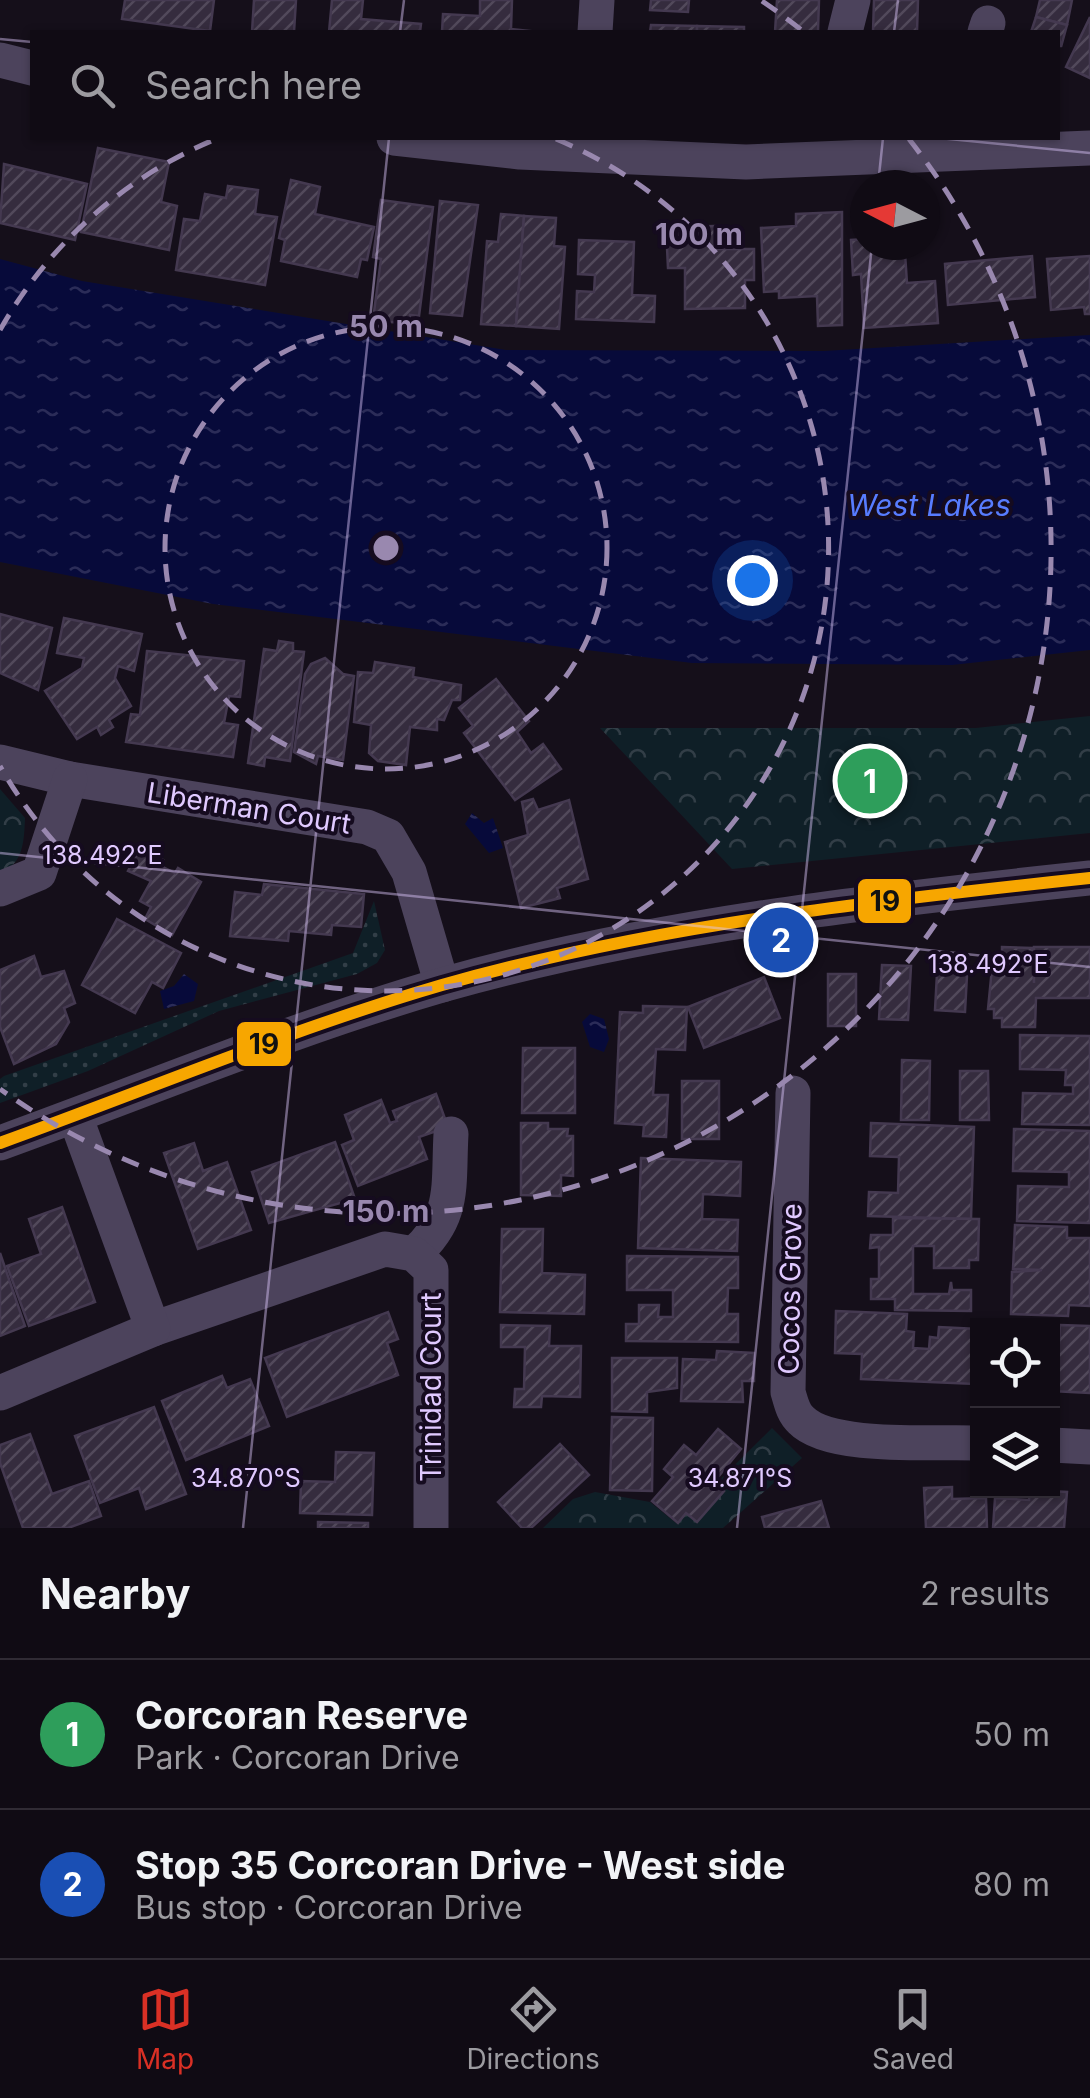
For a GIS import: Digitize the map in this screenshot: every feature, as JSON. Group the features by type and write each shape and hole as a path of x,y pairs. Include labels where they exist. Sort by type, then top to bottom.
{"street":[{"path":"594,30 597,0"},
{"path":"846,30 853,0"},
{"path":"0,60 30,68"},
{"path":"442,140 586,146 746,162 845,149 983,145 1090,148"},
{"name":"Liberman Court","path":"0,762 70,779 367,827 388,836 409,872 442,985"},
{"path":"0,888 39,873 70,779"},
{"path":"0,1143 256,1046 442,985 617,943 780,912 1090,878"},
{"name":"Cocos Grove","path":"792,1093 788,1392 794,1412 803,1423 838,1438 970,1443"},
{"path":"75,1116 153,1329"},
{"name":"Trinidad Court","path":"414,1254 432,1237 447,1213 450,1134"},
{"name":"Trinidad Court","path":"0,1393 153,1329 385,1249 414,1254 432,1270 431,1528"},
{"path":"1060,1446 1090,1447"}],"green space":[{"path":"1090,716 1090,833 732,869 600,728 976,728"},
{"path":"0,789 25,818 18,857 0,873"},
{"path":"374,901 385,950 377,963 357,974 219,1011 88,1071 0,1103 0,1079 4,1076 353,953"},
{"path":"772,1428 802,1458 723,1528 543,1528 573,1499 595,1492 650,1502 676,1523"}],"water":[{"name":"West Lakes","path":"0,259 82,281 506,350 824,351 1090,335 1090,650 952,665 692,663 213,604 0,562"},
{"path":"472,813 484,823 493,818 503,848 489,853 465,824"},
{"path":"184,974 198,984 194,1001 164,1009 160,991 174,986"},
{"path":"590,1014 604,1019 609,1039 604,1052 590,1047 582,1022"}],"building":[{"path":"125,0 214,0 210,30 122,19"},
{"path":"254,0 296,0 294,30 252,30"},
{"path":"332,0 363,0 361,19 421,24 420,30 329,30"},
{"path":"480,0 512,0 511,29 520,30 442,30 443,14 480,16"},
{"path":"651,0 689,0 688,12 650,10"},
{"path":"777,0 819,0 818,30 775,30"},
{"path":"874,0 918,0 917,30 873,30"},
{"path":"1040,0 1072,0 1067,25 1036,17"},
{"path":"1036,17 1067,25 1061,47 1060,30 1032,30"},
{"path":"1090,17 1090,78 1066,67"},
{"path":"651,25 697,26 697,30 650,30"},
{"path":"697,26 744,27 744,30 697,30"},
{"path":"98,148 169,162 161,202 177,206 169,250 81,232"},
{"path":"4,164 87,184 75,240 0,223"},
{"path":"291,180 320,187 315,214 374,227 367,260 361,259 357,277 281,261 285,240 279,238"},
{"path":"228,186 258,190 255,214 277,217 265,285 176,270 184,219 200,221 205,194 226,198"},
{"path":"381,200 433,207 419,316 410,315 409,324 373,320 381,259 373,257"},
{"path":"440,201 478,205 462,316 430,313"},
{"path":"842,212 842,325 818,326 817,296 779,298 779,291 764,292 761,228 796,226 796,214"},
{"path":"501,214 524,216 516,326 481,324 487,241 498,242"},
{"path":"524,216 556,218 554,246 565,247 559,329 516,326"},
{"path":"715,226 715,249 754,249 754,280 745,280 745,308 685,309 685,268 668,268 666,227"},
{"path":"579,240 634,242 632,295 655,296 654,322 576,319 577,291 594,292 595,275 578,274"},
{"path":"1032,256 1035,297 948,305 945,264"},
{"path":"1090,256 1090,314 1085,314 1084,307 1051,310 1047,259"},
{"path":"852,260 905,260 907,283 935,281 938,323 864,328 861,274 853,275"},
{"path":"0,614 52,628 38,690 0,673"},
{"path":"64,618 142,634 134,671 118,666 115,678 131,706 109,720 113,727 101,735 97,727 77,739 45,691 82,668 84,658 57,653"},
{"path":"279,641 293,643 293,651 304,652 290,761 265,757 264,766 248,763 264,649 277,651"},
{"path":"147,651 244,661 240,697 229,696 224,723 238,725 233,757 126,742 131,714 140,715"},
{"path":"325,658 343,674 354,676 343,760 318,756 316,764 294,752 305,674 311,664"},
{"path":"375,662 414,668 413,677 461,685 460,700 452,700 444,720 437,719 437,730 410,727 406,765 378,761 369,753 371,725 354,722 358,672 373,673"},
{"path":"496,679 529,721 517,732 531,753 543,744 561,769 515,800 464,733 473,726 459,708"},
{"path":"533,799 538,810 569,800 588,879 557,888 560,898 521,908 505,842 528,835 522,802"},
{"path":"140,849 163,860 161,866 175,873 178,868 201,882 172,935 145,919 151,907 140,901 151,881 128,871"},
{"path":"264,884 364,894 361,927 332,925 331,935 289,931 288,941 230,936 235,892 262,895"},
{"path":"117,919 181,953 163,988 152,982 135,1013 82,985"},
{"path":"1002,947 1032,948 1034,983 1034,947 1090,947 1090,998 1036,998 1035,1027 1002,1027 1002,1018 994,1018 994,1009 988,1009 993,958 1002,958"},
{"path":"938,955 968,957 965,1012 935,1010"},
{"path":"34,956 41,977 64,971 75,1003 64,1008 69,1022 56,1044 14,1064 0,1027 0,970"},
{"path":"882,965 911,966 908,1020 879,1019"},
{"path":"828,974 856,974 856,1026 828,1026"},
{"path":"764,977 780,1018 704,1048 688,1007"},
{"path":"643,1006 687,1007 685,1050 656,1049 653,1095 668,1095 666,1137 643,1136 644,1125 615,1123 620,1012 643,1013"},
{"path":"1020,1035 1090,1036 1090,1125 1022,1124 1023,1093 1073,1094 1073,1085 1065,1085 1066,1070 1020,1069"},
{"path":"523,1048 575,1048 575,1113 522,1113"},
{"path":"902,1060 930,1061 929,1120 901,1120"},
{"path":"960,1071 988,1071 989,1120 960,1120"},
{"path":"682,1081 719,1081 719,1139 682,1139"},
{"path":"436,1094 448,1127 419,1137 427,1159 358,1186 342,1145 354,1140 345,1115 381,1100 390,1123 397,1121 393,1111"},
{"path":"521,1123 548,1123 548,1129 568,1129 567,1136 573,1136 573,1176 561,1175 561,1196 521,1195"},
{"path":"871,1123 974,1127 971,1219 868,1216 869,1192 898,1193 899,1157 870,1156"},
{"path":"1014,1129 1090,1131 1090,1223 1017,1221 1018,1186 1069,1187 1069,1172 1013,1171"},
{"path":"335,1142 355,1199 269,1223 252,1172"},
{"path":"194,1143 203,1171 227,1162 251,1230 198,1249 164,1153"},
{"path":"641,1158 741,1162 740,1196 703,1194 702,1219 738,1220 737,1251 638,1248"},
{"path":"62,1207 95,1302 29,1326 7,1266 41,1254 29,1219"},
{"path":"893,1218 979,1219 978,1260 969,1260 969,1268 934,1268 934,1246 913,1246 913,1294 949,1294 951,1282 952,1290 971,1290 971,1311 895,1310 895,1299 871,1299 871,1279 879,1279 879,1247 870,1248 871,1235 893,1235"},
{"path":"1015,1225 1067,1227 1067,1238 1090,1238 1090,1306 1069,1305 1068,1316 1011,1314 1012,1272 1042,1270 1013,1269"},
{"path":"502,1229 543,1229 542,1273 585,1275 584,1314 500,1312"},
{"path":"0,1253 25,1326 0,1336"},
{"path":"627,1256 738,1257 738,1288 728,1288 727,1314 738,1314 738,1342 626,1341 626,1324 639,1324 639,1305 659,1305 658,1317 673,1317 673,1290 627,1290"},
{"path":"836,1311 907,1314 906,1331 914,1332 913,1348 929,1349 930,1337 938,1338 939,1327 970,1329 970,1384 861,1379 862,1354 835,1353"},
{"path":"388,1312 398,1339 387,1343 398,1375 287,1417 265,1358"},
{"path":"501,1325 550,1326 549,1346 581,1346 580,1397 542,1396 541,1407 514,1407 515,1389 524,1389 525,1347 501,1347"},
{"path":"1060,1325 1090,1326 1090,1393 1060,1391"},
{"path":"717,1351 754,1353 754,1381 742,1381 743,1402 681,1401 683,1359 716,1360"},
{"path":"612,1358 677,1358 677,1388 647,1392 647,1412 612,1411"},
{"path":"222,1376 227,1388 250,1379 269,1426 186,1460 162,1401"},
{"path":"154,1407 186,1494 146,1509 139,1488 100,1503 75,1436"},
{"path":"612,1417 653,1418 652,1491 610,1490"},
{"path":"718,1429 741,1449 714,1482 724,1491 697,1522 686,1513 678,1523 652,1501 673,1477 664,1469 684,1445 696,1455"},
{"path":"30,1434 52,1494 89,1481 101,1516 68,1528 23,1528 0,1463 0,1445"},
{"path":"560,1444 589,1475 531,1528 522,1528 498,1502"},
{"path":"336,1452 374,1453 372,1515 300,1513 301,1481 335,1482"},
{"path":"952,1487 952,1499 986,1498 987,1528 926,1528 924,1488"},
{"path":"1060,1492 1067,1492 1064,1528 993,1528 995,1498 1060,1498"},
{"path":"821,1501 829,1528 765,1528 762,1517"},
{"path":"318,1522 368,1523 368,1528 318,1528"}],"transit line":[{"name":"19","path":"0,1143 330,1021 522,964 764,918 1090,878"}],"place":[{"name":"Corcoran Reserve","path":"870,781"},
{"name":"Stop 35 Corcoran Drive - West side","path":"781,940"}]}
